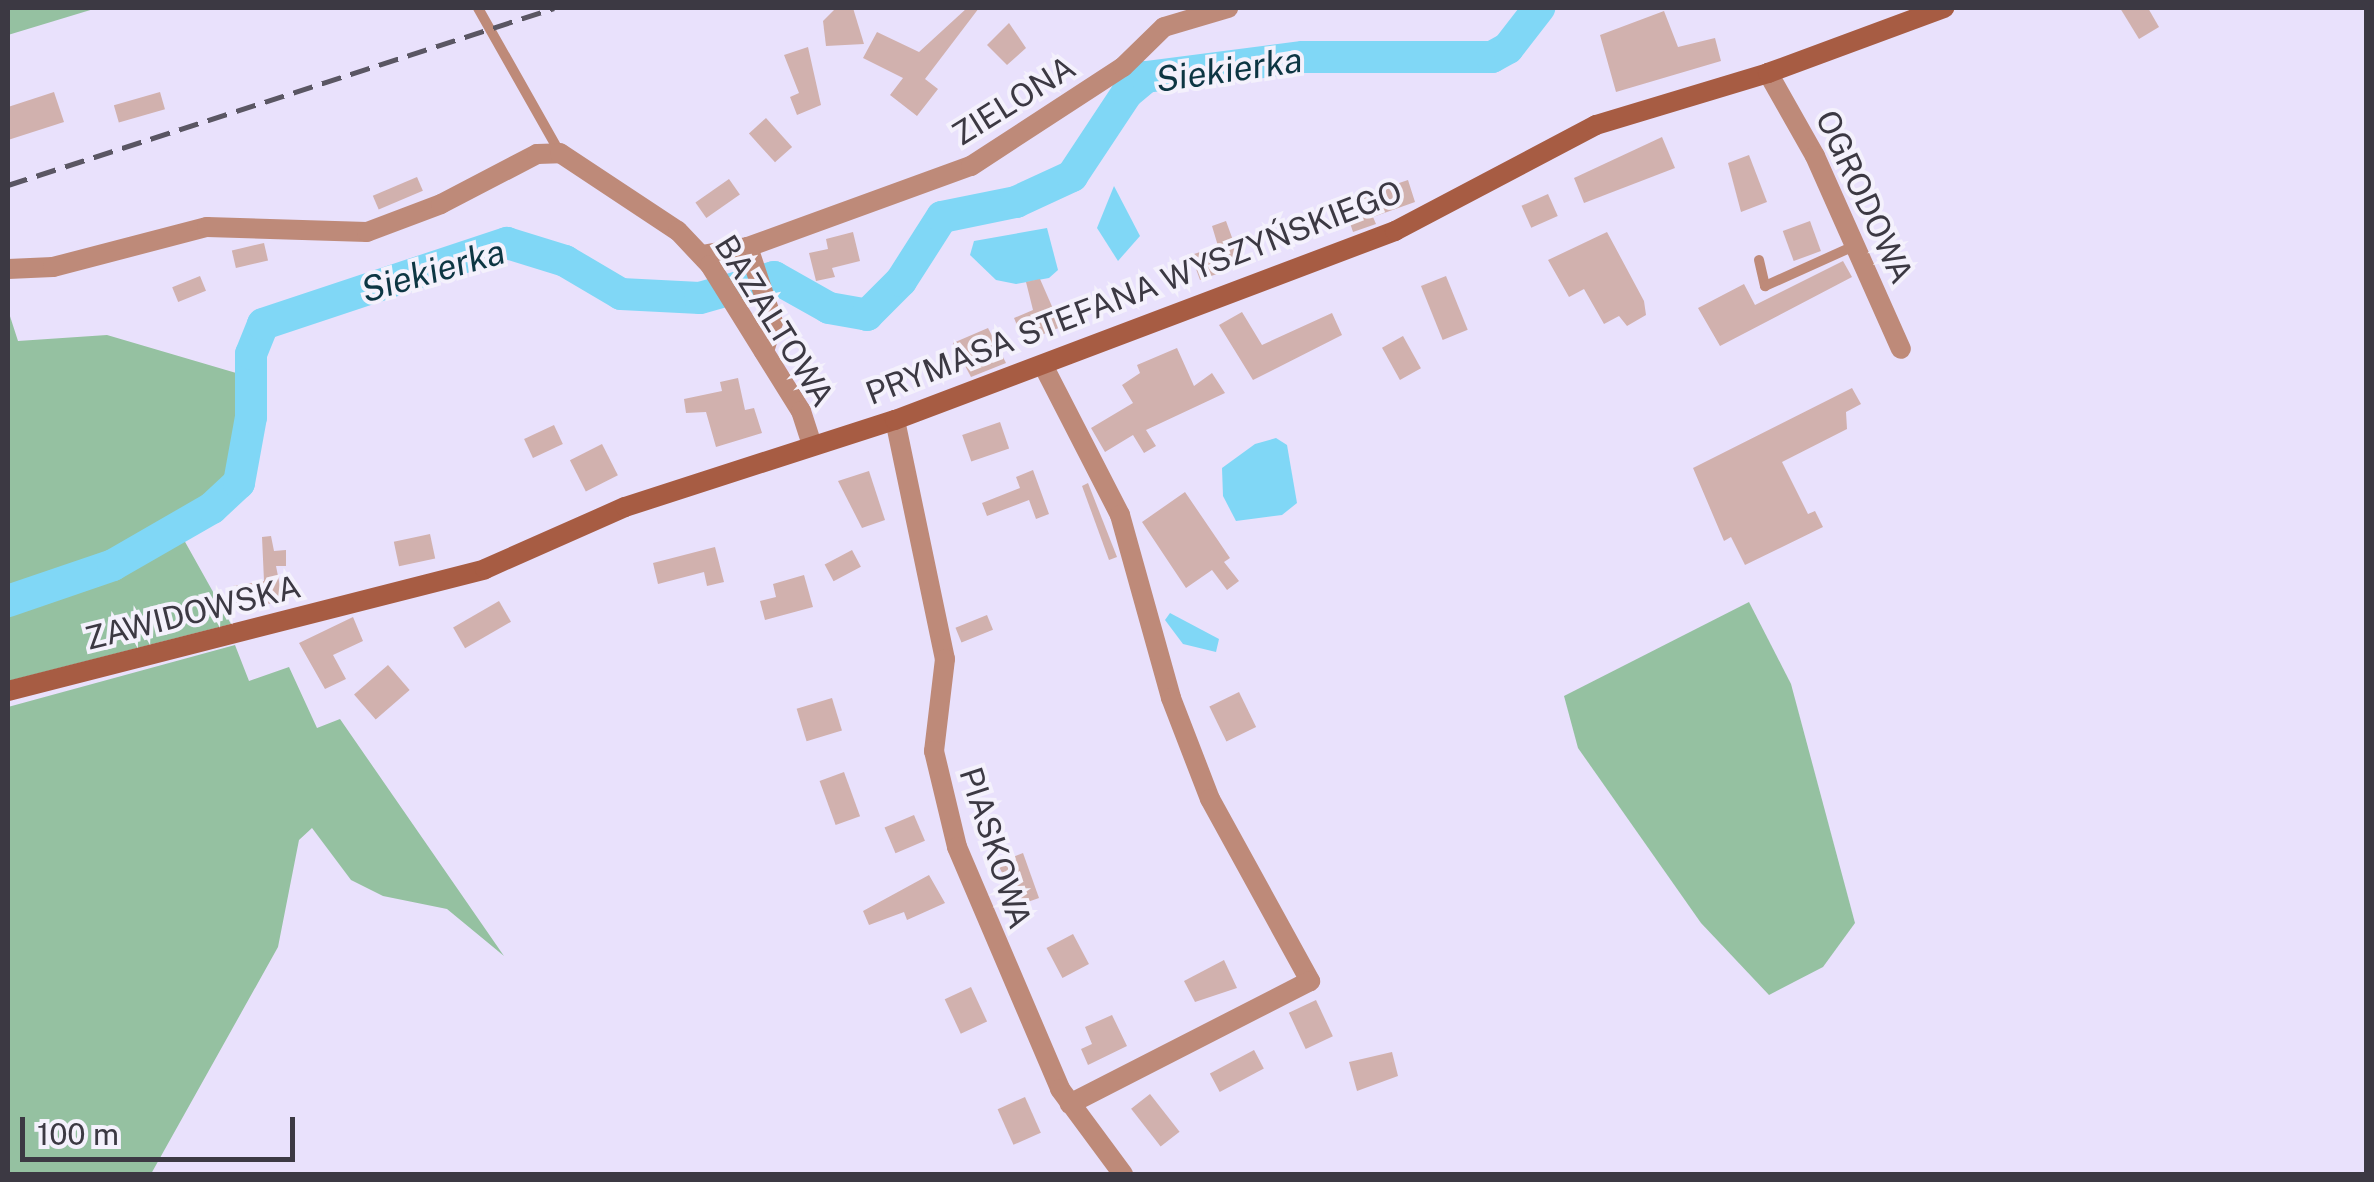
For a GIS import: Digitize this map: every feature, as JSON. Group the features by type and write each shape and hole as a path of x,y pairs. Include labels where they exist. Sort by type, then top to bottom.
{"main road":[{"name":"PRYMASA STEFANA WYSZYŃSKIEGO","path":"394,594 485,570 622,508 896,420 1044,367 1394,231 1596,125 1768,72 1944,8"},
{"name":"ZAWIDOWSKA","path":"8,692 394,594"}],"street":[{"name":"ZIELONA","path":"706,260 971,166 1122,67 1164,27 1228,8"},
{"name":"OGRODOWA","path":"1768,72 1855,245 1901,348"},
{"name":"BAZALTOWA","path":"560,153 678,230 706,260 801,411 812,444"},
{"path":"8,269 53,267 207,227 367,232 442,204 537,154 560,153"},
{"path":"748,247 760,267 773,322 764,352"},
{"path":"1044,367 1120,516 1171,698 1210,799 1310,981 1070,1104"},
{"name":"PIASKOWA","path":"896,420 945,659 934,751 942,796 1007,975 1070,1104 1123,1174"},
{"path":"1100,1174 1102,1149"}],"lane":[{"path":"478,8 560,153"},
{"path":"1759,260 1765,286 1855,245"}],"green space":[{"path":"8,8 97,8 8,35"},
{"path":"8,310 18,341 107,335 243,375 238,458 228,481 115,550 8,589"},
{"path":"184,540 231,624 8,681 8,608 80,591"},
{"path":"1749,602 1791,684 1855,923 1823,967 1769,995 1701,923 1578,748 1564,696"},
{"path":"235,645 249,681 289,667 317,728 340,719 504,956 447,909 383,896 351,880 312,828 299,840 278,947 151,1174 8,1174 8,707"}],"water":[{"path":"1114,186 1140,236 1118,261 1097,228"},
{"path":"1047,228 1058,270 1049,278 1016,284 996,280 970,255 974,241"},
{"path":"1276,438 1287,445 1297,503 1282,515 1236,521 1223,496 1222,468 1255,444"},
{"path":"1170,613 1219,639 1216,652 1183,644 1165,620"}],"building":[{"path":"836,8 853,8 864,44 826,46 823,21"},
{"path":"967,8 979,8 925,79 938,89 917,116 890,95 903,78 863,58 877,32 919,52"},
{"path":"2120,8 2148,8 2159,27 2139,39"},
{"path":"1664,11 1678,47 1715,38 1721,61 1616,92 1600,35"},
{"path":"1009,23 1026,48 1007,65 987,45"},
{"path":"808,47 821,105 797,115 790,97 799,93 784,55"},
{"path":"54,92 64,122 8,140 8,107"},
{"path":"160,92 165,109 119,123 114,105"},
{"path":"766,118 792,147 775,162 749,133"},
{"path":"1662,137 1675,168 1584,203 1574,178"},
{"path":"1749,155 1767,202 1741,212 1728,163"},
{"path":"417,177 423,191 379,210 373,196"},
{"path":"729,179 740,195 706,218 695,203"},
{"path":"1408,180 1415,202 1373,217 1376,224 1353,232 1343,202"},
{"path":"1548,194 1558,216 1531,228 1522,206"},
{"path":"1226,221 1242,265 1200,280 1191,255 1218,246 1212,226"},
{"path":"1810,221 1821,251 1794,261 1783,231"},
{"path":"853,232 860,261 832,268 835,277 816,281 809,253 828,249 826,239"},
{"path":"1607,232 1644,301 1646,315 1627,326 1619,316 1604,324 1584,289 1569,297 1548,260"},
{"path":"264,243 268,261 236,268 232,250"},
{"path":"1843,261 1852,277 1720,346 1698,308 1744,284 1755,305"},
{"path":"200,276 206,291 178,302 172,287"},
{"path":"1446,276 1468,330 1443,340 1421,286"},
{"path":"1040,279 1061,327 1024,342 1014,318 1033,310 1026,282"},
{"path":"1242,312 1262,345 1332,313 1342,335 1253,380 1219,325"},
{"path":"988,328 1006,363 971,377 953,343"},
{"path":"1403,336 1421,368 1400,380 1382,348"},
{"path":"1177,348 1194,386 1212,373 1225,393 1146,430 1156,446 1144,453 1133,435 1105,452 1091,428 1133,403 1122,385 1140,373 1137,365"},
{"path":"738,378 745,410 754,408 762,433 716,447 706,412 686,413 684,399 722,391 720,382"},
{"path":"1852,388 1861,404 1846,412 1847,429 1782,462 1808,514 1815,511 1823,527 1745,565 1731,537 1724,541 1693,468"},
{"path":"1000,422 1009,448 971,461 962,435"},
{"path":"554,425 563,444 533,458 524,439"},
{"path":"602,444 618,475 586,492 570,460"},
{"path":"1033,470 1049,514 1036,519 1029,500 987,516 982,503 1020,488 1016,477"},
{"path":"869,471 885,520 862,528 838,481"},
{"path":"1088,483 1117,557 1109,560 1082,486"},
{"path":"1185,492 1230,558 1224,562 1239,581 1227,590 1212,570 1186,588 1142,522"},
{"path":"430,534 435,558 399,566 394,542"},
{"path":"271,536 274,551 286,550 286,566 276,566 283,601 238,610 233,586 264,581 262,537"},
{"path":"715,547 724,582 707,586 704,572 658,584 653,563"},
{"path":"852,550 861,567 834,581 825,565"},
{"path":"804,575 813,607 765,620 760,601 776,597 773,584"},
{"path":"499,601 511,622 465,648 453,628"},
{"path":"987,615 993,630 961,643 955,628"},
{"path":"353,617 363,641 333,655 346,679 325,689 299,643"},
{"path":"388,665 410,690 376,719 354,695"},
{"path":"1239,692 1256,727 1226,742 1209,706"},
{"path":"832,698 842,731 807,741 797,709"},
{"path":"844,772 860,816 836,825 820,781"},
{"path":"914,815 925,841 895,853 885,828"},
{"path":"1023,853 1039,898 1019,905 997,863"},
{"path":"929,875 945,903 907,920 904,912 869,925 863,911"},
{"path":"1073,934 1089,964 1062,978 1047,948"},
{"path":"1224,960 1237,988 1195,1002 1184,981"},
{"path":"971,987 987,1021 961,1034 945,999"},
{"path":"1316,1000 1333,1036 1306,1049 1289,1013"},
{"path":"1112,1015 1127,1046 1088,1065 1081,1049 1092,1044 1085,1027"},
{"path":"1254,1050 1264,1069 1220,1092 1210,1073"},
{"path":"1392,1052 1398,1076 1357,1091 1349,1062"},
{"path":"1150,1094 1180,1132 1161,1147 1131,1109"},
{"path":"1025,1097 1041,1133 1013,1145 998,1109"}],"waterway":[{"name":"Siekierka","path":"8,601 113,565 212,508 239,483 251,417 251,354 263,324 507,243 565,261 621,294 700,298 774,277 829,308 867,315 901,281 942,217 1016,202 1072,176 1127,93 1146,77 1303,57 1492,57 1508,48 1539,8"}],"railway":[{"path":"8,185 554,8"}]}
